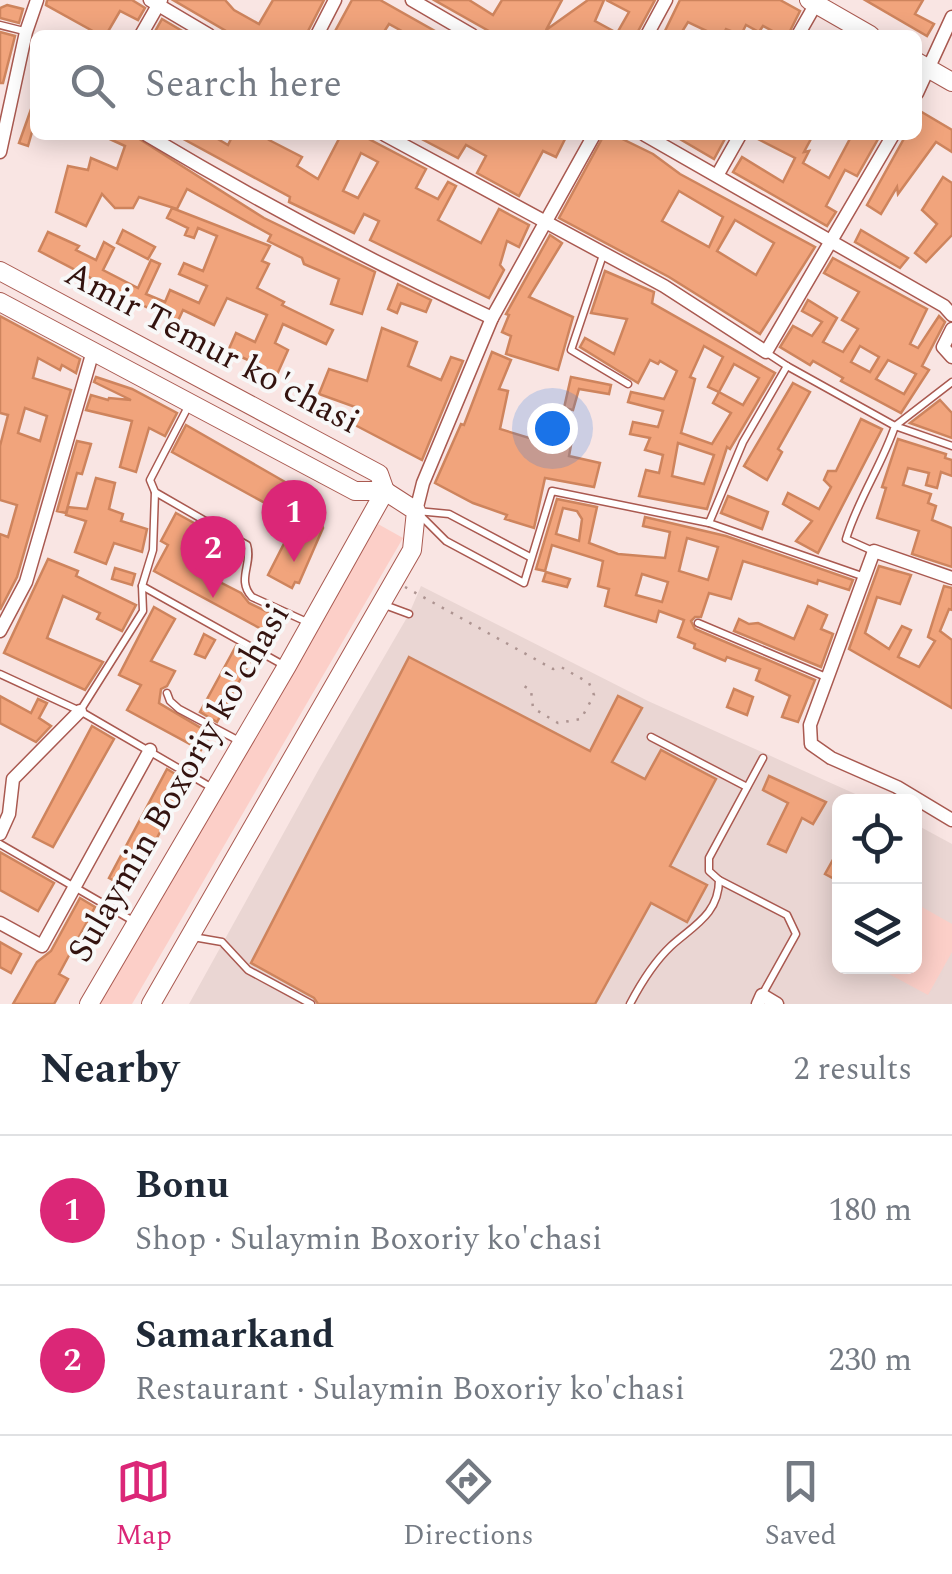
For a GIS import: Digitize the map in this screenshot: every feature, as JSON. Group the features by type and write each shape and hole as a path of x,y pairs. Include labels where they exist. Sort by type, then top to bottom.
{"main road":[{"path":"814,1 862,30"},
{"path":"924,66 952,82"},
{"name":"Amir Temur ko'chasi","path":"0,271 378,474 385,490 416,511"},
{"name":"Amir Temur ko'chasi","path":"0,302 355,492 385,490"},
{"name":"Sulaymin Boxoriy ko'chasi","path":"88,1004 385,490"},
{"path":"152,1004 415,545 416,511"}],"street":[{"path":"0,152 18,64 37,0"},
{"path":"320,30 335,0"},
{"path":"412,0 463,30"},
{"path":"650,30 666,0"},
{"path":"800,30 814,1"},
{"path":"142,30 156,2 202,30"},
{"path":"924,66 952,17"},
{"path":"18,64 30,70"},
{"path":"157,140 268,205 406,278 492,318"},
{"path":"394,140 664,286 766,352 890,140"},
{"path":"416,511 423,483 492,318 591,140"},
{"path":"655,140 944,306 952,315"},
{"path":"718,174 737,140"},
{"path":"952,329 943,347 952,357"},
{"path":"0,631 26,582 93,351"},
{"path":"952,578 874,551 810,725 811,744 831,758 897,787 952,820"},
{"path":"0,834 9,814 13,780 80,712"},
{"path":"0,924 42,946 150,750"},
{"path":"760,999 778,1004"}],"lane":[{"path":"0,25 26,32"},
{"path":"603,256 571,350 628,384"},
{"path":"766,352 895,426 952,446"},
{"path":"709,522 744,442 788,366"},
{"path":"874,551 846,539 855,512 895,426 952,382"},
{"path":"80,712 142,611 142,586 153,550 155,492 150,480 191,402"},
{"path":"155,492 247,544 249,553 243,579 246,590 252,597 308,623"},
{"path":"416,511 446,542 524,583 552,492 709,522 862,576"},
{"path":"416,511 448,514 530,557"},
{"path":"142,586 286,666"},
{"path":"382,604 410,614"},
{"path":"698,623 826,677"},
{"path":"0,674 80,712 215,790"},
{"path":"167,693 179,709 242,743"},
{"path":"651,737 748,787"},
{"path":"760,999 796,934 794,925 787,916 708,871 709,858 763,758"},
{"path":"0,844 136,923"},
{"path":"630,1004 647,974 670,946 702,924 719,894 720,880"},
{"path":"192,936 222,942 248,970 310,1004"}],"path":[{"path":"404,580 408,591 416,596 553,670 561,668 589,683 594,695 581,719 558,723 534,708 531,690 524,686"}],"shaded area":[{"path":"378,524 403,538 132,1004 100,1004"},
{"path":"421,586 648,701 855,794 832,794 832,974 922,974 922,828 952,844 952,1004 189,1004 409,614"},
{"path":"922,907 952,924 952,952 928,995 889,974 922,974"}],"building":[{"path":"47,0 132,0 145,8 138,20 120,11 109,30 91,30 46,5"},
{"path":"173,0 225,0 259,24 273,0 324,0 309,30 224,30"},
{"path":"352,0 380,0 433,30 400,30 389,24 385,30 336,30"},
{"path":"434,0 469,0 493,15 502,0 562,0 546,30 487,30"},
{"path":"588,0 604,0 595,21 612,30 546,30"},
{"path":"606,0 655,0 639,30 619,30 629,12"},
{"path":"680,0 780,0 800,11 790,30 763,26 755,30 746,25 744,30 705,30 688,22 683,30 665,30"},
{"path":"865,0 923,0 915,14 934,24 927,36"},
{"path":"7,5 23,9 19,23 0,18 0,8"},
{"path":"162,19 181,30 156,30"},
{"path":"0,32 15,36 3,83 0,83"},
{"path":"30,112 28,146 19,143"},
{"path":"922,112 952,130 952,152 936,142 898,194 897,187 881,214 867,205 903,140 922,140"},
{"path":"112,140 141,140 264,218 375,272 362,314 331,304 339,279 304,264 302,258 268,241 271,235 187,189 177,209 139,197 133,208 115,208 102,194 86,226 56,212 68,166 88,170 91,158 117,169 125,146"},
{"path":"185,140 220,140 228,145 230,140 269,140 302,157 297,166 318,179 338,140 371,140 426,169 416,188 438,199 448,182 456,186 438,220 481,243 499,209 529,225 519,247 507,241 500,265 504,270 489,298 370,240 379,221 364,214 354,233 289,202 290,197","holes":["361,153 378,162 358,198 343,191"]},
{"path":"424,140 564,140 556,157 543,151 519,196 477,173 486,156 466,145 458,158"},
{"path":"601,140 624,140 653,154 680,174 815,247 760,334 669,277 559,218","holes":["679,191 723,217 709,247 662,221","735,220 774,243 756,275 717,251"]},
{"path":"682,140 724,140 714,159"},
{"path":"760,140 810,140 803,163 829,178 849,140 877,140 857,176 845,170 826,206 836,212 827,226 733,172 742,157 783,182 795,158"},
{"path":"943,177 952,183 952,235 926,262 915,253 937,224 922,210"},
{"path":"172,208 270,246 262,261 269,264 257,288 333,330 326,344 283,324 275,343 288,350 275,379 255,368 257,364 228,351 236,333 255,342 267,315 227,298 214,325 183,310 177,323 39,251 48,232 79,246 76,250 96,260 104,242 114,248 103,270 138,288 151,260 160,264 146,294 165,302 170,290 199,303 207,286 179,274 184,263 203,271 217,236 198,228 194,238 185,235 188,228 167,218"},
{"path":"123,230 155,247 148,259 117,243"},
{"path":"861,230 908,258 900,268 855,242"},
{"path":"550,235 562,243 529,297 573,317 558,370 506,354 511,336 502,332 509,315 506,314"},
{"path":"833,258 927,309 910,344 918,348 939,316 945,322 922,366 929,370 901,413 813,361 810,365 780,347 793,326 812,336 822,322 802,311 808,300 837,318 823,342 843,352 858,329 842,320 859,292 824,273","holes":["860,346 879,357 870,372 851,362","888,360 916,374 904,394 876,379"]},
{"path":"605,271 654,292 652,303 775,373 730,449 727,447 707,509 639,496 646,470 659,473 663,455 645,450 650,438 630,434 633,422 658,427 663,411 628,402 631,392 664,399 677,371 650,360 638,383 580,347 585,338 614,354 627,319 591,313","holes":["704,346 723,357 708,387 719,392 713,403 731,413 712,444 681,433 695,379 690,377","734,364 759,378 743,405 719,392","678,443 714,455 704,484 672,476"]},
{"path":"398,284 431,300 426,312 401,303 397,313 388,309"},
{"path":"0,316 80,359 76,373 62,365 60,370 38,358 33,378 71,390 17,577 0,610 0,534 8,537 17,505 0,500 0,446 8,415 0,413","holes":["25,408 47,416 40,441 18,433"]},
{"path":"382,328 417,342 408,366 441,380 451,357 463,361 422,460 353,424 358,408 319,394 329,369 367,381"},
{"path":"492,352 511,360 499,389 508,391 500,429 562,448 562,444 571,445 569,456 600,463 594,487 545,478 534,528 505,519 507,515 435,483 461,424 464,425"},
{"path":"96,377 132,389 177,413 165,436 149,428 136,472 120,467 132,421 86,410 91,395 131,400 94,382"},
{"path":"571,377 611,385 609,394 579,389 573,410 564,408"},
{"path":"793,383 810,392 778,449 782,452 767,480 744,466"},
{"path":"940,400 952,413 952,438 910,423"},
{"path":"861,419 882,429 818,553 796,541 812,521 783,504 788,493 819,509 831,487 824,480 828,471 836,471"},
{"path":"186,425 313,498 323,528 299,583 295,582 292,588 268,575 296,520 172,452"},
{"path":"898,439 946,454 945,458 952,460 952,476 941,472 937,488 926,485 929,473 908,468 903,485 931,494 928,503 936,506 932,520 952,528 952,567 912,554 919,531 877,518 886,488 882,487"},
{"path":"77,441 91,444 82,474 77,473 66,513 57,511"},
{"path":"96,478 115,483 109,509 123,514 121,521 147,529 142,552 114,543 106,564 75,552 86,521 66,515 68,507 87,509"},
{"path":"728,496 768,512 762,529 721,513"},
{"path":"557,499 597,507 589,543 618,554 665,558 670,532 643,526 645,517 726,536 853,580 849,590 743,561 731,599 709,593 701,617 691,621 695,629 815,680 798,722 782,717 790,696 756,680 760,669 727,657 725,661 678,637 684,620 659,611 656,622 605,606 609,589 598,586 603,561 552,545 545,571 536,569","holes":["563,508 577,511 582,519 579,541 556,534","687,538 718,547 708,580 679,571","642,574 668,582 662,602 636,595"]},
{"path":"176,513 230,543 212,578 274,615 265,631 154,571 168,545 161,541"},
{"path":"48,559 78,571 76,576 136,605 122,631 97,619 100,613 63,596 47,638 103,662 85,690 4,653"},
{"path":"879,566 911,575 900,604 877,597 865,633 889,649 902,626 911,630 898,657 919,667 935,641 928,637 944,586 952,588 952,610 949,609 940,631 952,640 952,708 849,649"},
{"path":"115,568 135,574 132,585 112,579"},
{"path":"546,572 570,579 567,587 543,581"},
{"path":"808,606 827,615 821,629 833,634 821,667 734,631 739,619 794,639"},
{"path":"154,607 175,619 151,661 175,671 161,689 159,703 211,734 201,750 127,710 141,685 119,675"},
{"path":"204,634 215,640 205,658 195,654"},
{"path":"236,646 253,656 217,722 200,712"},
{"path":"409,657 590,751 618,696 642,708 612,762 645,779 661,750 716,779 670,866 707,885 687,922 651,903 595,1004 318,1004 314,998 251,963"},
{"path":"734,689 753,697 747,715 727,707"},
{"path":"0,696 31,713 38,699 47,703 39,718 51,726 36,742 0,723"},
{"path":"92,726 114,739 53,847 33,837"},
{"path":"167,769 187,781 130,889 109,878"},
{"path":"769,776 826,802 813,824 802,818 786,852 768,844 788,803 763,790"},
{"path":"0,852 54,883 38,911 0,890"},
{"path":"80,898 95,907 59,974 68,979 54,1004 13,1004 37,962 51,951"},
{"path":"0,942 21,954 11,973 0,967"}],"place":[{"name":"Bonu","path":"294,562"},
{"name":"Samarkand","path":"213,598"}]}
